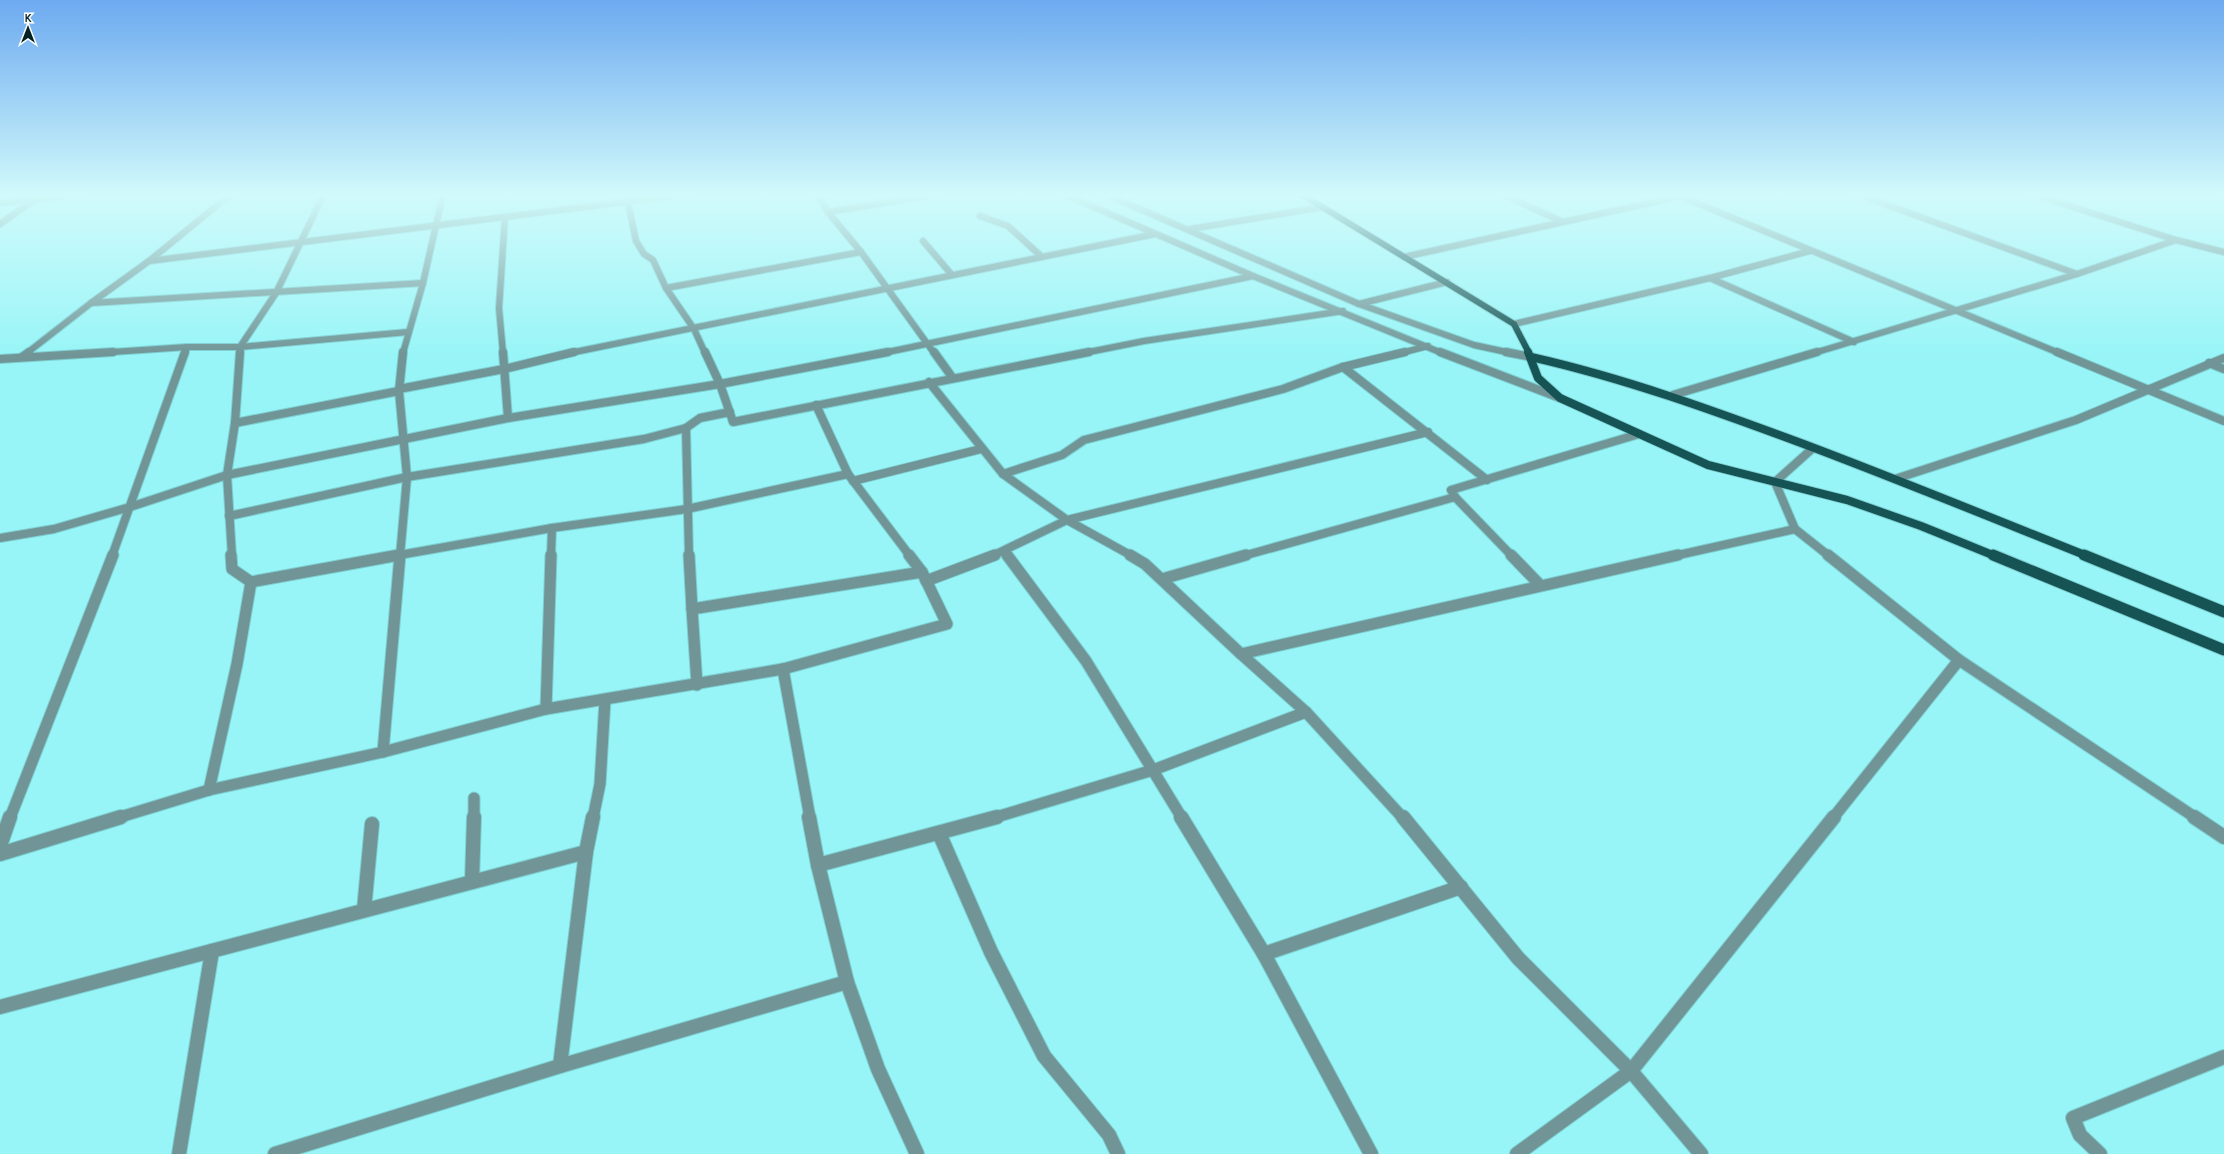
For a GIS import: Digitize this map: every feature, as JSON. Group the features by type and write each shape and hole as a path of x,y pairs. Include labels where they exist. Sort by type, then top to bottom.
{"main road":[{"path":"1389,248 1514,324 1531,357 1538,378 1560,398 1708,465 1847,500 1921,526 2224,650"},
{"path":"1531,357 1572,366 1673,395 1895,479 2224,612"}],"street":[{"path":"22,357 165,248"},
{"path":"149,261 255,248"},
{"path":"299,248 276,293 240,347 235,423 226,475 229,490 232,569 251,582 552,528 687,509 850,478 982,449"},
{"path":"383,752 407,477 399,390 404,346 423,283 431,248"},
{"path":"503,248 499,308 504,369 507,375 506,390 508,418"},
{"path":"640,248 644,254 653,260 666,288 694,329 720,384 733,422 929,382 1144,341 1343,311"},
{"path":"858,248 952,378"},
{"path":"929,248 952,275"},
{"path":"1032,248 1042,257"},
{"path":"235,423 504,369 589,348 694,329 1087,248"},
{"path":"1187,248 1253,276 1428,346 1457,360 1560,398"},
{"path":"1232,248 1359,304 1474,345 1531,357"},
{"path":"1404,257 1446,248"},
{"path":"1803,248 1957,310 2224,421"},
{"path":"2005,248 2077,274"},
{"path":"1673,395 2077,274 2153,248"},
{"path":"2207,248 2224,252"},
{"path":"1514,324 1710,278 1810,251"},
{"path":"666,288 862,252"},
{"path":"0,538 54,529 130,507 226,475 508,418 720,384 927,344 1253,276"},
{"path":"1710,278 1854,342"},
{"path":"1359,304 1447,282"},
{"path":"92,303 423,283"},
{"path":"0,358 187,347 240,347 408,332"},
{"path":"1003,474 1062,455 1084,440 1283,389 1343,367 1428,346"},
{"path":"0,846 25,772 130,507 164,405 187,347"},
{"path":"1895,479 2076,420 2224,358"},
{"path":"2209,363 2224,368"},
{"path":"1343,367 1428,432 1487,480"},
{"path":"929,382 1003,474 1067,520 1145,564 1162,578 1241,654 1306,712 1391,803 1518,958 1632,1071 1701,1154"},
{"path":"0,854 209,790 383,752 546,709 696,685 783,669 947,624 924,576 850,478 816,405"},
{"path":"229,516 407,477 644,439 686,428 700,418 730,412"},
{"path":"686,428 687,509 696,685"},
{"path":"692,609 924,576 1004,552 1067,520 1428,432"},
{"path":"1540,585 1451,490 1639,434"},
{"path":"1813,448 1775,482 1795,529 1960,660 2224,837"},
{"path":"1162,578 1456,497"},
{"path":"546,709 552,528"},
{"path":"1241,654 1540,585 1795,529"},
{"path":"1004,552 1086,661 1264,954 1371,1154"},
{"path":"209,790 237,664 251,582"},
{"path":"1517,1154 1632,1071 1960,660"},
{"path":"783,669 818,865 848,982 878,1069 917,1154"},
{"path":"560,1066 586,852 600,784 605,700"},
{"path":"818,865 939,833 1152,770 1306,712"},
{"path":"472,882 474,798"},
{"path":"364,910 372,824"},
{"path":"939,833 991,952 1044,1056 1109,1135 1118,1154"},
{"path":"0,1007 586,852"},
{"path":"1264,954 1461,887"},
{"path":"179,1154 212,950"},
{"path":"275,1154 560,1066 848,982"},
{"path":"2100,1154 2080,1135 2073,1118 2224,1057"}]}
